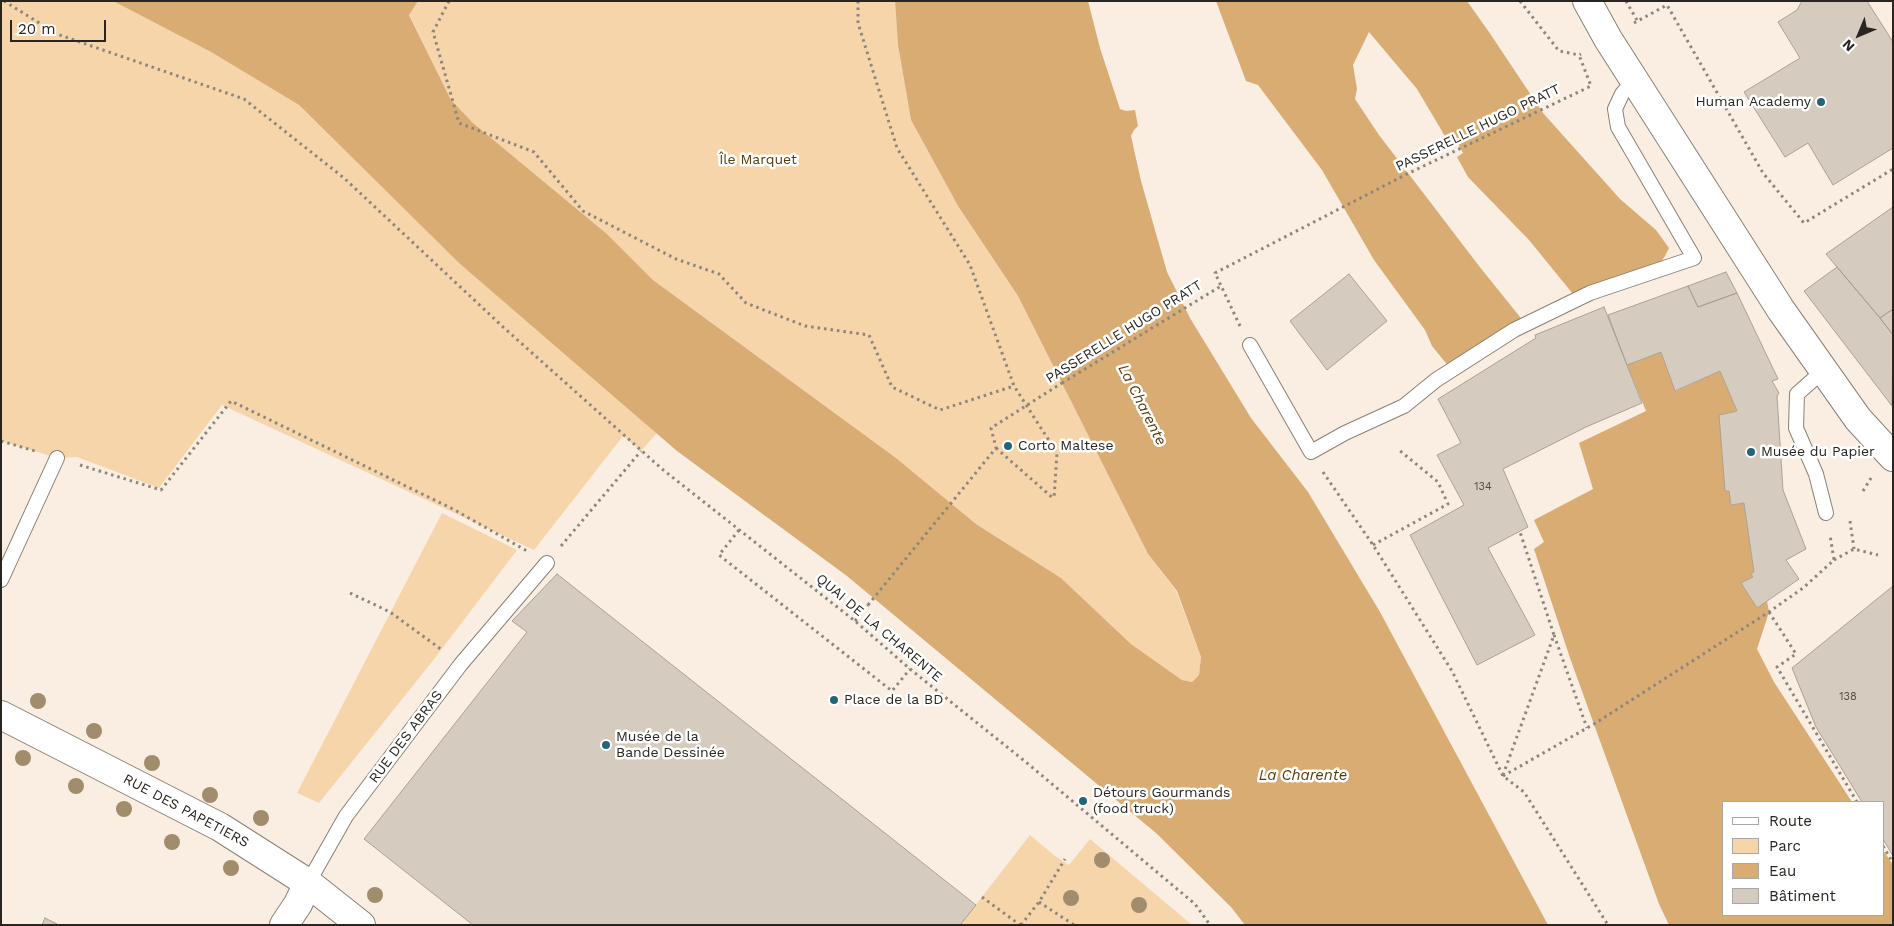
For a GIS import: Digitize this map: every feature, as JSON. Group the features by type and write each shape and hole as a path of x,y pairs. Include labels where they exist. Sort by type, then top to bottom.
{"main road":[{"path":"1587,1 1608,39 1780,310 1858,419 1893,457"},
{"name":"RUE DES PAPETIERS","path":"1,715 220,827 308,883 361,925"},
{"name":"RUE DES ABRAS","path":"284,925 298,904 308,883"}],"lane":[{"path":"1250,345 1311,452 1345,433 1404,406 1436,380 1514,330 1590,294 1694,258 1618,126 1615,109 1622,94 1634,80"},
{"path":"1824,370 1797,394 1796,428 1816,474 1826,513"},
{"path":"1,580 57,458"},
{"name":"RUE DES ABRAS","path":"308,883 346,816 461,664 547,562"}],"path":[{"name":"QUAI DE LA CHARENTE","path":"4,1 57,34 244,99 344,178 502,326 641,451 855,621 910,669 1027,762 1195,904 1210,925"},
{"path":"450,1 433,32 459,123 534,152 584,211 676,259 719,274 746,303 805,326 869,335 892,387 940,410 1014,386"},
{"path":"855,621 996,448 1054,500 1058,453 1014,386 970,265 897,148 858,23 858,1"},
{"name":"PASSERELLE HUGO PRATT","path":"996,448 991,428 1221,286 1215,273 1409,173 1592,86 1579,55 1559,51 1520,1"},
{"path":"1626,1 1638,22"},
{"path":"1608,39 1667,5 1763,173 1804,223 1893,169"},
{"path":"1221,286 1250,345"},
{"path":"1,441 161,490 231,401 453,510 547,562 641,451"},
{"path":"1373,545 1448,504 1438,482 1399,450"},
{"path":"1311,452 1331,486 1373,545 1452,671 1503,776 1524,792 1608,925"},
{"path":"1826,513 1834,560"},
{"path":"1850,521 1854,549"},
{"path":"739,530 719,556 892,692 910,669"},
{"path":"1520,532 1587,728"},
{"path":"1503,776 1594,724 1769,612 1803,588 1834,560 1854,549 1878,555"},
{"path":"350,593 390,612 461,664"},
{"path":"1769,612 1796,654 1776,667 1856,801"},
{"path":"1503,776 1554,635"},
{"path":"1884,848 1893,863"},
{"path":"982,897 1020,925 1039,902 1065,859"},
{"path":"1039,902 1074,925"}],"green space":[{"path":"1,1 113,1 211,52 299,105 460,264 657,433 641,451 623,436 534,550 222,405 159,488 77,457 57,458 1,441"},
{"name":"Île Marquet","path":"418,1 895,1 898,45 911,120 958,206 1018,296 1148,554 1176,591 1201,657 1199,675 1192,682 1182,680 1131,644 1061,578 976,524 896,458 653,280 607,234 473,123 451,100 409,14"},
{"path":"442,513 517,550 435,658 319,803 297,793"},
{"path":"1030,835 1069,865 1090,839 1192,925 960,925"}],"water":[{"name":"La Charente","path":"113,1 418,1 409,15 451,100 473,123 607,234 653,280 896,458 976,524 1061,578 1131,644 1182,680 1192,682 1199,675 1201,657 1177,591 1148,554 1018,296 958,206 911,120 898,45 895,1 1088,1 1100,48 1120,109 1126,111 1135,110 1138,126 1131,136 1141,181 1167,272 1190,318 1251,418 1308,492 1380,612 1548,925 1245,925 1231,907 1156,833 847,576 677,451 460,264 299,105 211,52"},
{"path":"1216,1 1467,1 1543,113 1620,199 1656,230 1669,248 1665,256 1661,262 1577,299 1529,240 1468,177 1457,157 1463,153 1456,140 1449,143 1417,89 1369,32 1353,65 1357,89 1355,99 1379,135 1524,322 1450,368 1432,346 1425,330 1374,260 1322,170 1258,85 1246,81"},
{"path":"1661,352 1676,391 1720,371 1737,411 1729,491 1731,505 1744,503 1754,572 1751,574 1753,577 1741,583 1757,608 1767,601 1769,612 1757,649 1774,682 1851,801 1722,801 1722,916 1884,916 1884,852 1893,865 1893,925 1669,925 1659,904 1570,658 1534,549 1544,542 1534,520 1593,489 1579,443 1646,411 1627,365"}],"building":[{"path":"1802,1 1867,1 1893,42 1893,148 1833,185 1808,143 1785,157 1744,92 1800,58 1778,22 1797,10"},
{"path":"1893,207 1893,309 1880,318 1826,254"},
{"path":"1837,267 1893,335 1892,406 1804,291"},
{"path":"1726,272 1737,293 1698,307 1688,286"},
{"path":"1349,274 1387,321 1327,370 1290,321"},
{"name":"Musée du Papier","path":"1688,286 1698,307 1737,293 1778,379 1772,381 1779,393 1777,396 1783,490 1806,549 1786,560 1799,579 1757,608 1741,583 1753,577 1751,574 1754,572 1744,503 1731,505 1729,491 1725,491 1719,415 1737,411 1720,371 1675,391 1661,352 1627,365 1608,315"},
{"path":"1604,307 1642,403 1586,427 1503,469 1528,527 1488,548 1535,635 1477,665 1410,535 1464,505 1437,455 1461,443 1438,399 1536,338 1535,335"},
{"path":"1893,309 1893,335 1880,318"},
{"name":"Musée de la Bande Dessinée","path":"557,574 976,905 960,925 473,925 364,839 527,632 512,621"},
{"path":"1893,586 1893,856 1884,841 1884,801 1861,801 1816,727 1792,668"},
{"path":"45,918 57,924 42,925"}],"place":[{"name":"Human Academy","path":"1821,102"},
{"name":"Corto Maltese","path":"1008,446"},
{"name":"Musée du Papier","path":"1751,452"},
{"name":"Place de la BD","path":"834,700"},
{"name":"Musée de la Bande Dessinée","path":"606,745"},
{"name":"Détours Gourmands (food truck)","path":"1083,801"}]}
